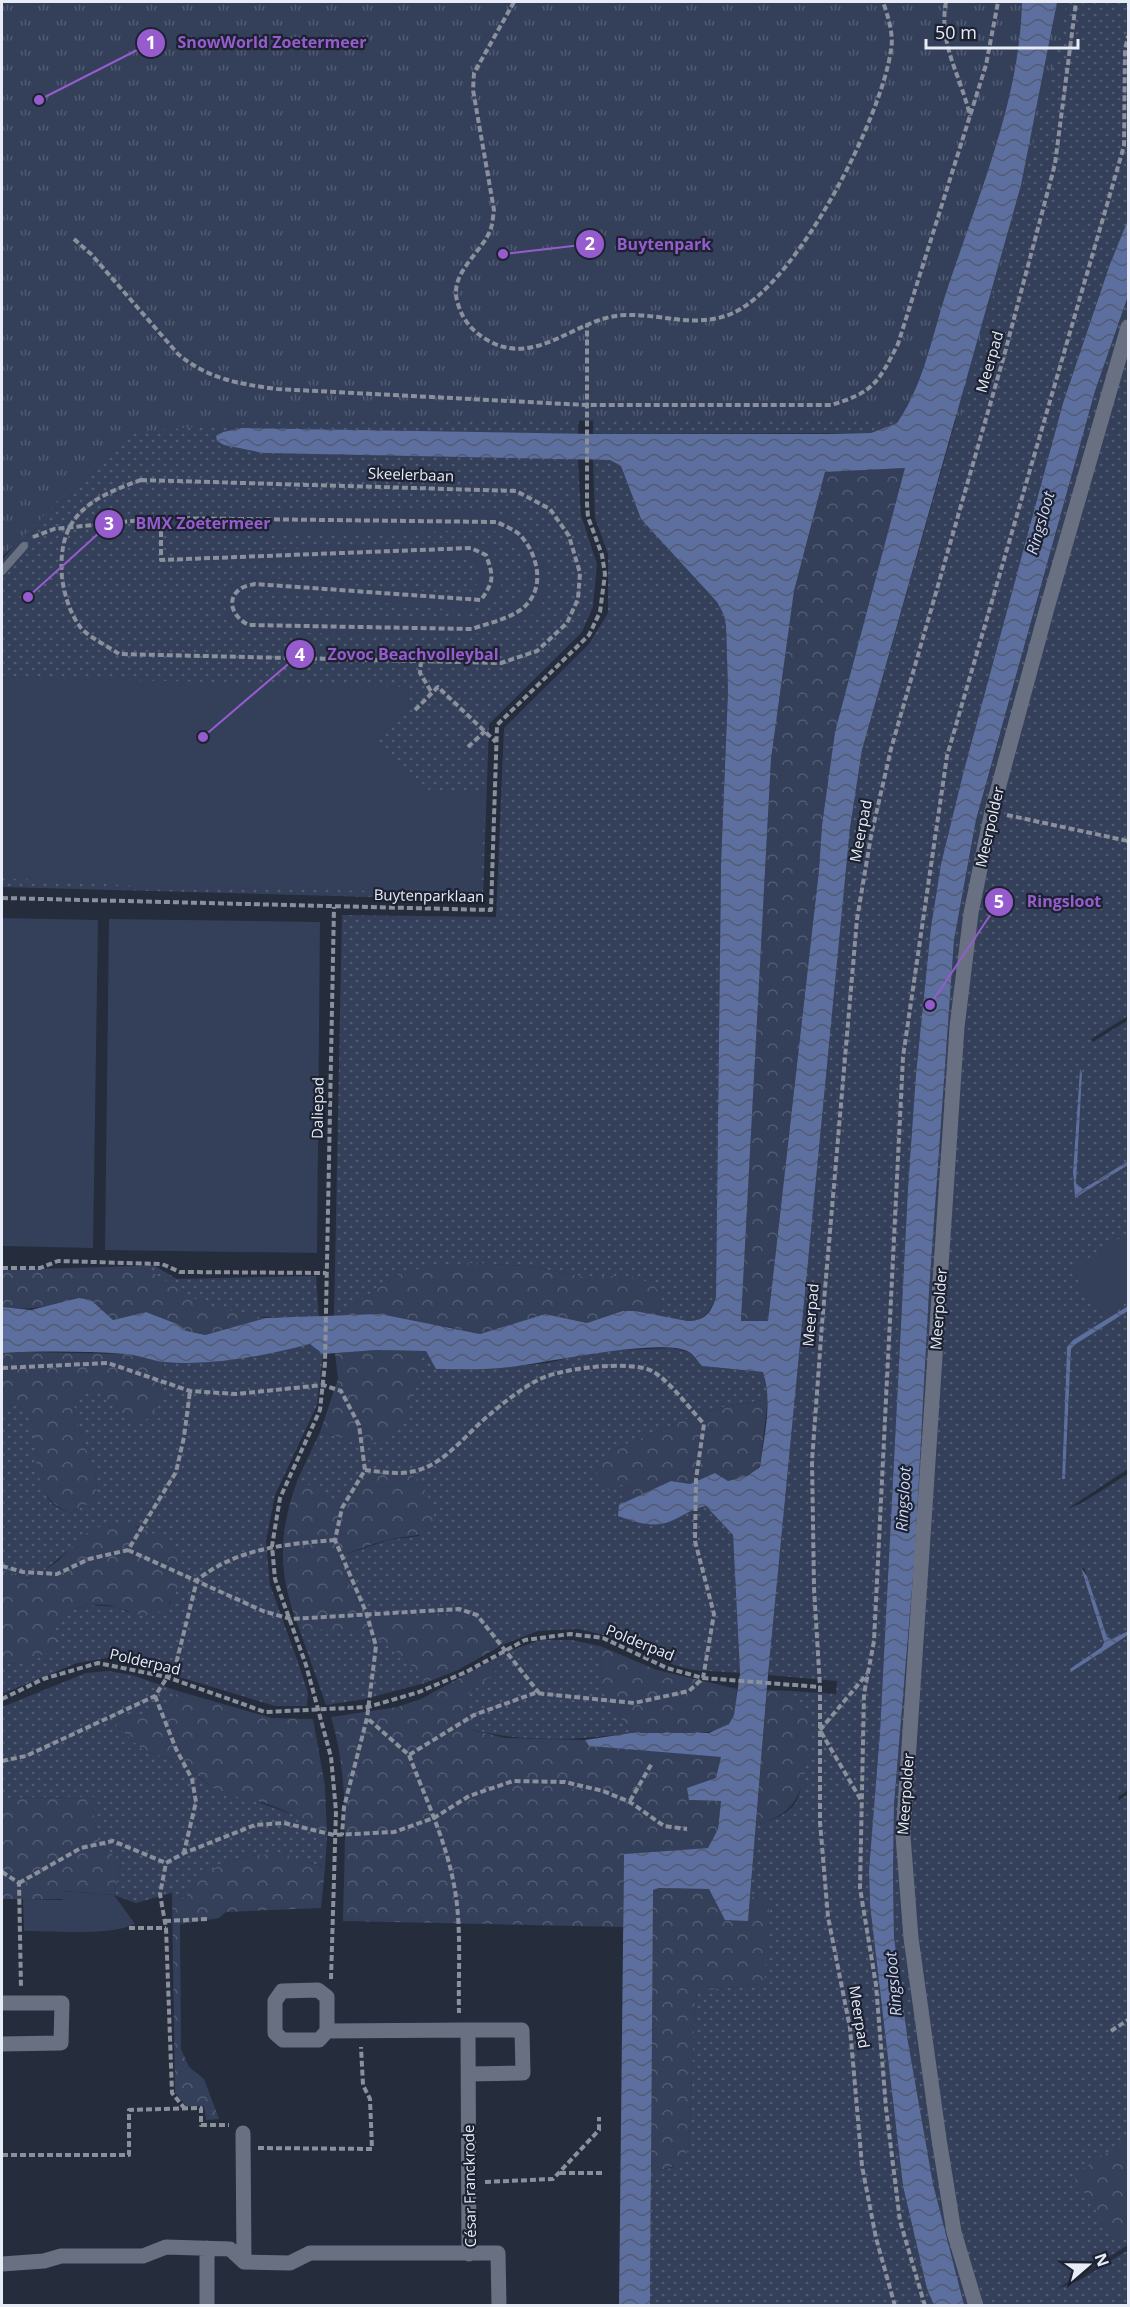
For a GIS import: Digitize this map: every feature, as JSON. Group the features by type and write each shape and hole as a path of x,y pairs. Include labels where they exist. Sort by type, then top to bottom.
{"street":[{"name":"Meerpolder","path":"976,2306 954,2232 939,2139 912,1938 903,1836 957,1027 971,913 992,812 1047,608 1128,327"},
{"path":"318,1990 327,1997 327,2031 319,2040 283,2040 275,2033 274,2001 282,1991 318,1990"},
{"path":"2,2003 62,2003 61,2043 2,2043"},
{"name":"César Franckrode","path":"463,2030 470,2074 469,2254 498,2253 499,2306"},
{"path":"327,2031 522,2030 523,2073 470,2074"},
{"path":"243,2140 244,2262"},
{"path":"2,2264 44,2261 61,2256 143,2256 166,2247 230,2249 244,2262 290,2263 310,2253 469,2254"},
{"path":"207,2248 207,2306"}],"lane":[{"path":"2,571 24,546"}],"path":[{"path":"514,2 474,73 473,90 494,210 491,229 459,279 457,302 474,332 508,349 526,350 548,344 605,318 625,315 703,321 733,313 754,300 781,274 829,200 869,125 884,87 892,47 888,16 883,2"},
{"path":"946,2 943,30 945,45 970,118"},
{"path":"74,239 92,254 169,345 194,367 214,378 277,389 586,405 831,405 857,397 879,381 898,344 986,65 998,2"},
{"name":"Meerpad","path":"896,2306 876,2238 862,2166 850,2028 828,1917 820,1822 820,1687 814,1588 812,1461 857,919 871,836 891,749 1004,356 1055,164 1076,2"},
{"name":"Buytenparklaan","path":"2,898 491,910 497,725 589,635 600,612 605,574 602,555 588,518 585,467 587,325"},
{"name":"Skeelerbaan","path":"69,529 77,516 104,492 141,480 516,490 549,509 570,536 580,573 578,598 567,623 537,651 501,663 421,661"},
{"path":"24,546 36,535 54,529 161,519 497,522 521,534 535,557 538,584 527,605 499,620 472,629 249,625 238,620 232,611 233,599 241,588 255,584 480,600 492,583 492,571 486,555 471,548 161,561 161,519"},
{"path":"69,529 60,553 64,595 82,629 119,654 421,661 420,673 432,693"},
{"path":"415,710 438,687 496,742"},
{"path":"468,747 485,731"},
{"path":"992,812 1128,841"},
{"name":"Daliepad","path":"320,1712 291,1619 275,1579 272,1546 280,1498 320,1410 323,1385 334,907"},
{"path":"2,1268 40,1268 58,1261 162,1264 180,1272 326,1273"},
{"path":"2,1368 108,1363 190,1391 236,1394 323,1385 341,1391 359,1425 365,1470 342,1508 335,1540 366,1612 376,1646 367,1718 344,1807 342,1835"},
{"path":"365,1470 415,1472 431,1465 488,1416 534,1381 546,1376 605,1367 642,1366 664,1381 704,1424 696,1479 695,1541 714,1614 703,1678 689,1691 634,1703 539,1693 474,1715 409,1755"},
{"path":"129,1550 176,1472 184,1437 190,1391"},
{"path":"2,1761 26,1756 155,1696 176,1664 197,1580 227,1561 272,1546 335,1540"},
{"path":"2,1566 23,1572 57,1574 89,1559 129,1550 263,1611 291,1619 366,1612 459,1609 477,1615 539,1693"},
{"name":"Polderpad","path":"2,1699 43,1679 98,1663 167,1677 265,1712 320,1712 368,1707 419,1692 466,1672 505,1649 540,1636 581,1635 603,1638 667,1668 703,1678 820,1687"},
{"path":"861,1801 820,1730 870,1671 864,1694 860,1887 876,1985 886,2108 900,2221 925,2306"},
{"path":"155,1696 176,1749 192,1779 196,1802 184,1853"},
{"path":"320,1712 331,1757 336,1810 331,1988 327,1997"},
{"path":"367,1718 409,1755 434,1818 454,1885 463,2030"},
{"path":"630,1802 652,1763"},
{"path":"185,2109 172,2093 166,1928 160,1894 166,1863 184,1853 255,1825 284,1823 334,1835 394,1832 434,1818 469,1796 513,1781 565,1782 603,1791 630,1802 664,1826 687,1829"},
{"path":"19,1883 81,1848 113,1841 166,1863"},
{"path":"2,1872 19,1883"},
{"path":"19,1883 21,2002"},
{"path":"165,1921 207,1919"},
{"path":"129,1928 166,1928"},
{"path":"1111,2031 1128,2020"},
{"path":"2,2155 129,2155 129,2110 201,2108 201,2125 243,2125 243,2140 372,2149 370,2099 363,2085 361,2031"},
{"path":"469,2182 553,2179 599,2130 599,2117"},
{"path":"559,2173 603,2173"}],"green space":[{"path":"2,2 1067,2 1048,88 960,420 264,421 127,433 2,557"},
{"path":"297,2 603,2 624,32 643,52 667,66 684,67 699,64 713,57 726,46 745,18 750,2 898,2 900,83 904,98 912,110 925,119 933,114 928,58 912,2 943,2 942,31 945,54 964,102 945,158 960,165 997,51 1005,2 1022,2 1014,76 995,149 921,377 897,423 871,433 593,434 594,396 580,395 578,434 242,428 216,436 217,441 225,445 263,453 578,459 581,515 597,564 593,607 582,632 489,724 483,900 2,887 2,560 80,467 157,351 182,376 198,360 93,249 313,32 310,13","holes":["650,119 687,125 730,144 768,173 809,251 816,283 814,307 804,324 732,354 702,359 589,359 505,367 487,361 417,351 409,335 407,319 418,299 428,293 452,289 501,290 540,278 578,278 597,274 601,252 581,225 570,198 569,169 578,147 594,132 615,125"]},
{"path":"1057,2 1128,2 1128,220 1110,264 1063,403 963,774 941,864 931,927 916,1074 908,1188 880,1732 869,1870 870,1905 903,2186 927,2289 934,2305 650,2306 651,2171 672,2168 689,2148 695,1999 700,1991 761,1984 762,1899 750,1896 756,1825 784,1814 793,1807 801,1788 813,1729 792,1691 836,1694 837,1681 768,1675 850,828 862,750 996,278"},
{"path":"1128,296 1128,1016 1091,1039 1093,1042 1128,1020 1128,1161 1082,1189 1078,1189 1076,1184 1080,1069 1073,1172 1075,1198 1128,1165 1128,1306 1073,1340 1067,1347 1062,1478 1065,1479 1071,1349 1128,1311 1128,1469 1067,1509 1082,1503 1128,1474 1128,1631 1112,1639 1107,1637 1084,1568 1081,1569 1104,1642 1102,1647 1070,1671 1128,1635 1128,1790 1118,1797 1119,1800 1128,1794 1128,2245 1057,2289 1080,2280 1128,2250 1128,2305 964,2306 933,2184 908,2042 894,1937 893,1876 894,1805 915,1552 929,1292 954,940 976,821 1095,391"},
{"path":"593,460 610,460 621,466 641,519 717,602 724,615 726,626 728,691 721,864 716,1297 711,1308 699,1319 675,1320 655,1316 662,1305 602,1277 585,1277 527,1266 473,1263 396,1276 334,1318 342,915 496,917 504,728 589,644 608,613 608,554 595,518"},
{"path":"906,468 835,732 822,825 819,870 768,1321 741,1321 771,759 794,591 825,472"},
{"path":"228,508 459,510 501,515 516,524 529,536 539,551 545,568 547,585 544,600 534,613 518,623 466,635 413,636 251,631 238,628 228,617 227,597 234,586 248,579 258,577 467,595 479,581 480,571 470,556 178,566 176,553 475,542 491,547 501,577 501,586 495,599 486,605 465,611 260,590 246,592 239,599 240,611 250,618 481,619 505,611 516,604 527,587 529,572 528,564 518,543 505,534 491,530 228,536"},
{"path":"2,677 409,687 408,707 377,740 430,791 485,793 481,884 472,893 139,886 2,878"},
{"path":"2,918 98,920 93,1248 2,1246"},
{"path":"109,919 320,922 317,1253 105,1250"},
{"path":"1128,1233 1128,1299 1110,1312 1100,1312 1091,1303 1073,1272 1078,1265"},
{"path":"473,1263 527,1266 585,1277 629,1276 652,1283 661,1295 662,1305 655,1316 635,1311 587,1323 545,1314 480,1334 443,1326 334,1318 396,1276 425,1267"},
{"path":"153,1265 177,1279 316,1276 319,1318 247,1315 205,1305 137,1266"},
{"path":"137,1266 150,1271 205,1305 266,1318 205,1335 187,1331 177,1324 146,1312 113,1320 91,1300 26,1309 2,1307 2,1270"},
{"path":"310,1344 323,1354 317,1405 275,1495 266,1541 270,1585 308,1693 307,1706 275,1706 113,1657 77,1663 2,1694 2,1663 16,1664 61,1615 89,1605 117,1607 128,1612 170,1604 177,1588 180,1564 177,1555 163,1540 136,1526 69,1550 41,1573 25,1579 2,1570 2,1408 12,1405 28,1410 32,1420 44,1489 55,1506 71,1513 93,1501 97,1491 95,1474 73,1411 79,1393 100,1393 112,1404 161,1396 164,1362 237,1358"},
{"path":"672,1348 689,1352 702,1366 763,1372 768,1386 768,1399 719,1408 694,1416 610,1451 629,1481 619,1505 691,1509 706,1506 733,1535 740,1673 693,1670 674,1665 613,1637 578,1629 538,1631 504,1644 460,1613 379,1615 362,1613 338,1557 388,1540 420,1536 363,1480 340,1500 327,1500 316,1489 298,1479 320,1432 353,1441 408,1412 423,1351 426,1351 436,1369 498,1368 548,1363 596,1351"},
{"path":"376,1350 423,1351 414,1396 402,1424 393,1434 381,1441 365,1443 320,1432 338,1379 335,1353"},
{"path":"2,1353 128,1354 164,1362 161,1396 151,1418 128,1419 100,1393 79,1393 73,1411 95,1474 97,1491 93,1501 71,1513 56,1505 47,1495 41,1482 28,1410 12,1405 2,1408"},
{"path":"768,1399 760,1466 747,1476 728,1481 715,1473 690,1484 671,1481 619,1505 628,1482 609,1490 600,1485 596,1470 602,1458 610,1451 694,1416 719,1408"},
{"path":"394,1470 411,1475 419,1481 428,1496 434,1521 431,1528 418,1535 387,1540 338,1557 362,1613 379,1615 460,1613 504,1644 458,1670 425,1683 400,1654 371,1637 338,1630 300,1631 287,1592 284,1574 286,1519 298,1479 317,1489 327,1500 340,1500 362,1480"},
{"path":"119,1524 156,1535 174,1550 181,1572 178,1586 169,1604 160,1611 148,1615 108,1605 90,1605 74,1609 66,1613 54,1625 58,1637 53,1651 16,1664 2,1663 2,1570 26,1579 41,1573 58,1561 85,1534 99,1527"},
{"path":"325,1628 356,1632 382,1642 405,1659 425,1683 365,1699 326,1705 300,1631"},
{"path":"541,1640 572,1640 600,1646 603,1691 631,1733 590,1738 549,1739 509,1736 468,1729 467,1695 493,1674 509,1651"},
{"path":"600,1646 657,1670 737,1689 735,1710 731,1721 724,1727 700,1733 631,1733 603,1691"},
{"path":"509,1651 493,1674 467,1695 468,1729 505,1738 585,1740 589,1746 722,1757 716,1778 689,1800 721,1801 718,1829 708,1848 624,1854 623,1927 343,1921 344,1793 331,1717 397,1707 421,1699"},
{"path":"108,1671 132,1675 178,1691 173,1700 160,1710 118,1720 117,1726 143,1750 180,1762 209,1785 297,1816 327,1835 325,1868 286,1857 247,1856 229,1861 212,1870 197,1882 184,1899 171,1893 136,1903 114,1895 122,1859 111,1854 99,1841 94,1827 94,1797 2,1798 2,1707 86,1673"},
{"path":"767,1690 792,1691 809,1720 813,1732 803,1781 795,1801 780,1815 756,1825"},
{"path":"178,1691 272,1718 313,1719 325,1786 327,1835 297,1816 268,1804 220,1793 180,1762 143,1750 117,1726 118,1720 160,1710 167,1706"},
{"path":"94,1797 94,1827 99,1841 111,1854 122,1859 114,1895 64,1891 63,1899 2,1899 2,1798"},
{"path":"272,1854 292,1856 325,1868 321,1908 226,1912 219,1918 180,1924 181,2049 189,2067 204,2079 219,2119 206,2120 204,2106 186,2106 175,2093 172,1893 184,1899 202,1878 222,1864 245,1857"},
{"path":"659,1888 709,1889 748,1921 750,1896 762,1899 769,1907 765,1977 761,1984 700,1991 695,1999 689,2148 674,2166 651,2171 651,1898 653,1890"},
{"path":"63,1891 114,1895 135,1924 125,1928 97,1931 24,1931 23,1899 62,1900"},
{"path":"1128,2139 1128,2237 1117,2244 1073,2175"}],"water":[{"path":"1022,2 1057,2 1021,185 862,750 850,828 768,1675 748,1921 725,1920 709,1889 659,1888 653,1890 650,2305 619,2305 624,1854 708,1848 718,1829 721,1801 689,1800 687,1788 716,1778 721,1757 589,1746 585,1740 631,1733 709,1733 729,1724 734,1715 740,1673 733,1535 706,1506 667,1523 650,1524 618,1516 619,1505 671,1481 690,1484 715,1473 728,1481 747,1476 760,1467 768,1407 763,1372 702,1366 689,1352 675,1348 653,1347 519,1366 477,1369 436,1369 426,1351 376,1350 323,1354 310,1344 256,1356 202,1363 165,1362 110,1353 2,1353 2,1307 31,1310 79,1298 91,1300 113,1320 146,1312 177,1324 187,1331 205,1335 266,1318 380,1314 480,1334 545,1314 587,1323 623,1311 635,1311 687,1321 703,1318 709,1312 716,1297 721,864 728,691 726,626 724,615 717,602 641,519 621,466 610,460 263,453 224,445 217,441 216,436 242,428 593,434 827,434 871,433 897,423 920,379 945,296 994,151 1005,114 1019,39","holes":["905,468 835,732 822,825 819,870 768,1321 741,1321 771,759 794,591 825,472"]},
{"path":"1128,220 1128,296 1095,391 976,820 954,940 929,1292 915,1552 894,1805 894,1937 908,2042 933,2184 964,2305 934,2305 927,2289 903,2186 870,1905 869,1870 880,1732 916,1074 931,927 941,864 963,774 1063,403 1110,264"},
{"path":"1080,1069 1082,1073 1076,1184 1083,1189 1128,1161 1128,1165 1075,1198 1073,1172"},
{"path":"1128,1306 1128,1311 1071,1349 1065,1479 1062,1479 1067,1347 1073,1340"},
{"path":"1081,1568 1087,1576 1107,1637 1112,1639 1128,1631 1128,1635 1071,1672 1070,1669 1102,1647 1104,1642"}],"place":[{"name":"SnowWorld Zoetermeer","path":"39,100"},
{"name":"Buytenpark","path":"503,254"},
{"name":"BMX Zoetermeer","path":"28,597"},
{"name":"Zovoc Beachvolleybal","path":"203,737"},
{"name":"Ringsloot","path":"930,1005"}]}
